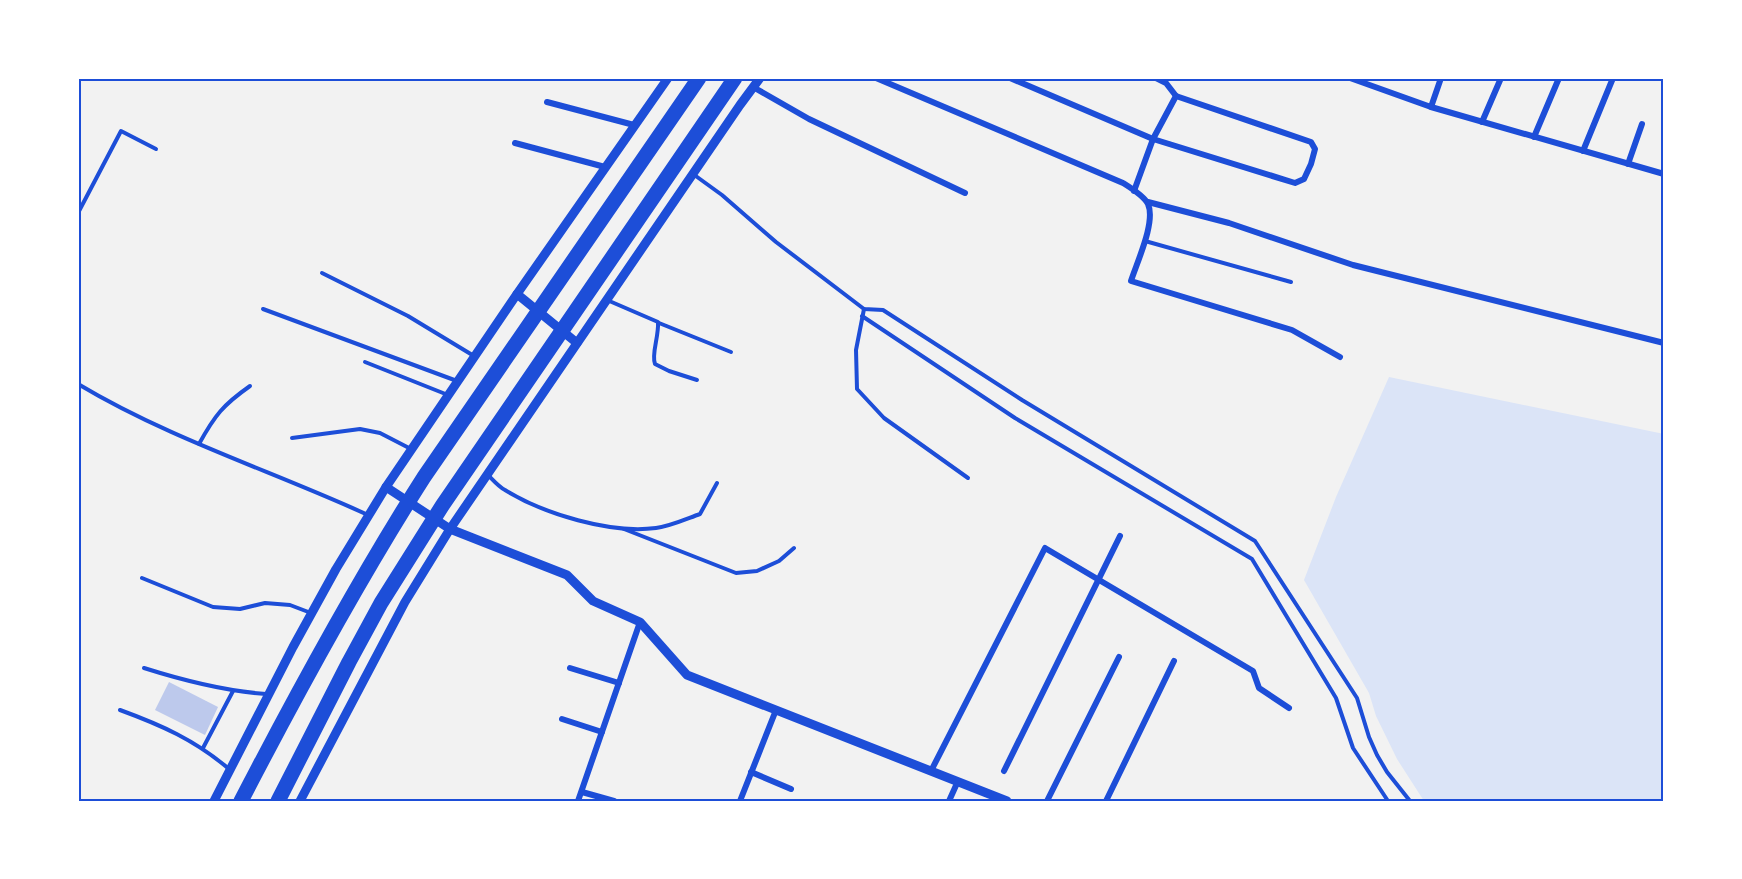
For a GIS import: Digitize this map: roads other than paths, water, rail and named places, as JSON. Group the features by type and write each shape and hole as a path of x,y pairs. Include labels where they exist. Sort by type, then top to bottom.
{"highway":[{"path":"241,801 312,665 390,530 424,477 699,78"},
{"path":"278,801 381,603 425,532 735,78"}],"street":[{"path":"214,801 311,614 386,487 605,166 668,78"},
{"path":"300,801 405,602 450,529 760,78"},
{"path":"876,78 887,80 1123,183 1148,202 1229,224 1353,265 1664,343"},
{"path":"1010,78 1153,139 1295,183 1304,179 1315,149 1311,142 1176,96 1166,83 1156,78"},
{"path":"1350,78 1431,107 1664,174"},
{"path":"1431,107 1441,78"},
{"path":"1482,122 1501,78"},
{"path":"1534,137 1559,78"},
{"path":"1583,151 1613,78"},
{"path":"753,87 809,119 965,193"},
{"path":"1134,191 1153,139 1176,96"},
{"path":"547,102 634,124"},
{"path":"1628,164 1642,124"},
{"path":"515,143 605,166"},
{"path":"1148,202 1151,217 1131,281 1292,330 1340,357"},
{"path":"517,294 577,343"},
{"path":"386,487 450,529 567,575 593,601 640,622 687,675 1007,801"},
{"path":"1004,771 1120,536"},
{"path":"932,771 1045,548 1253,671 1259,688 1289,708"},
{"path":"578,801 640,622"},
{"path":"1047,801 1119,657"},
{"path":"1106,801 1174,661"},
{"path":"570,668 619,683"},
{"path":"740,801 776,710"},
{"path":"561,719 602,732"},
{"path":"751,772 790,789"},
{"path":"948,801 958,782"},
{"path":"582,792 614,801"}],"lane":[{"path":"79,209 122,131 156,148"},
{"path":"693,173 776,242 864,309 883,310 1022,400 1255,541 1357,698 1377,755 1410,801"},
{"path":"1144,241 1291,282"},
{"path":"322,273 408,316 475,357"},
{"path":"606,300 731,352"},
{"path":"263,309 458,382"},
{"path":"864,309 856,350 857,389 884,418 968,478"},
{"path":"862,316 1015,418 1251,559 1336,698 1353,748 1388,801"},
{"path":"658,322 659,335 653,358 655,364 697,380"},
{"path":"365,362 448,396"},
{"path":"78,384 124,410 369,516"},
{"path":"200,444 214,418 231,399 250,386"},
{"path":"292,438 360,429 380,433 412,449"},
{"path":"487,475 503,489 527,502 573,518 620,528 736,573 757,571 779,561 794,548"},
{"path":"620,528 656,528 700,514 717,483"},
{"path":"142,578 213,607 240,609 265,603 290,605 311,614"},
{"path":"144,668 189,682 268,695"},
{"path":"203,748 233,691"},
{"path":"120,710 182,735 230,769"}]}
